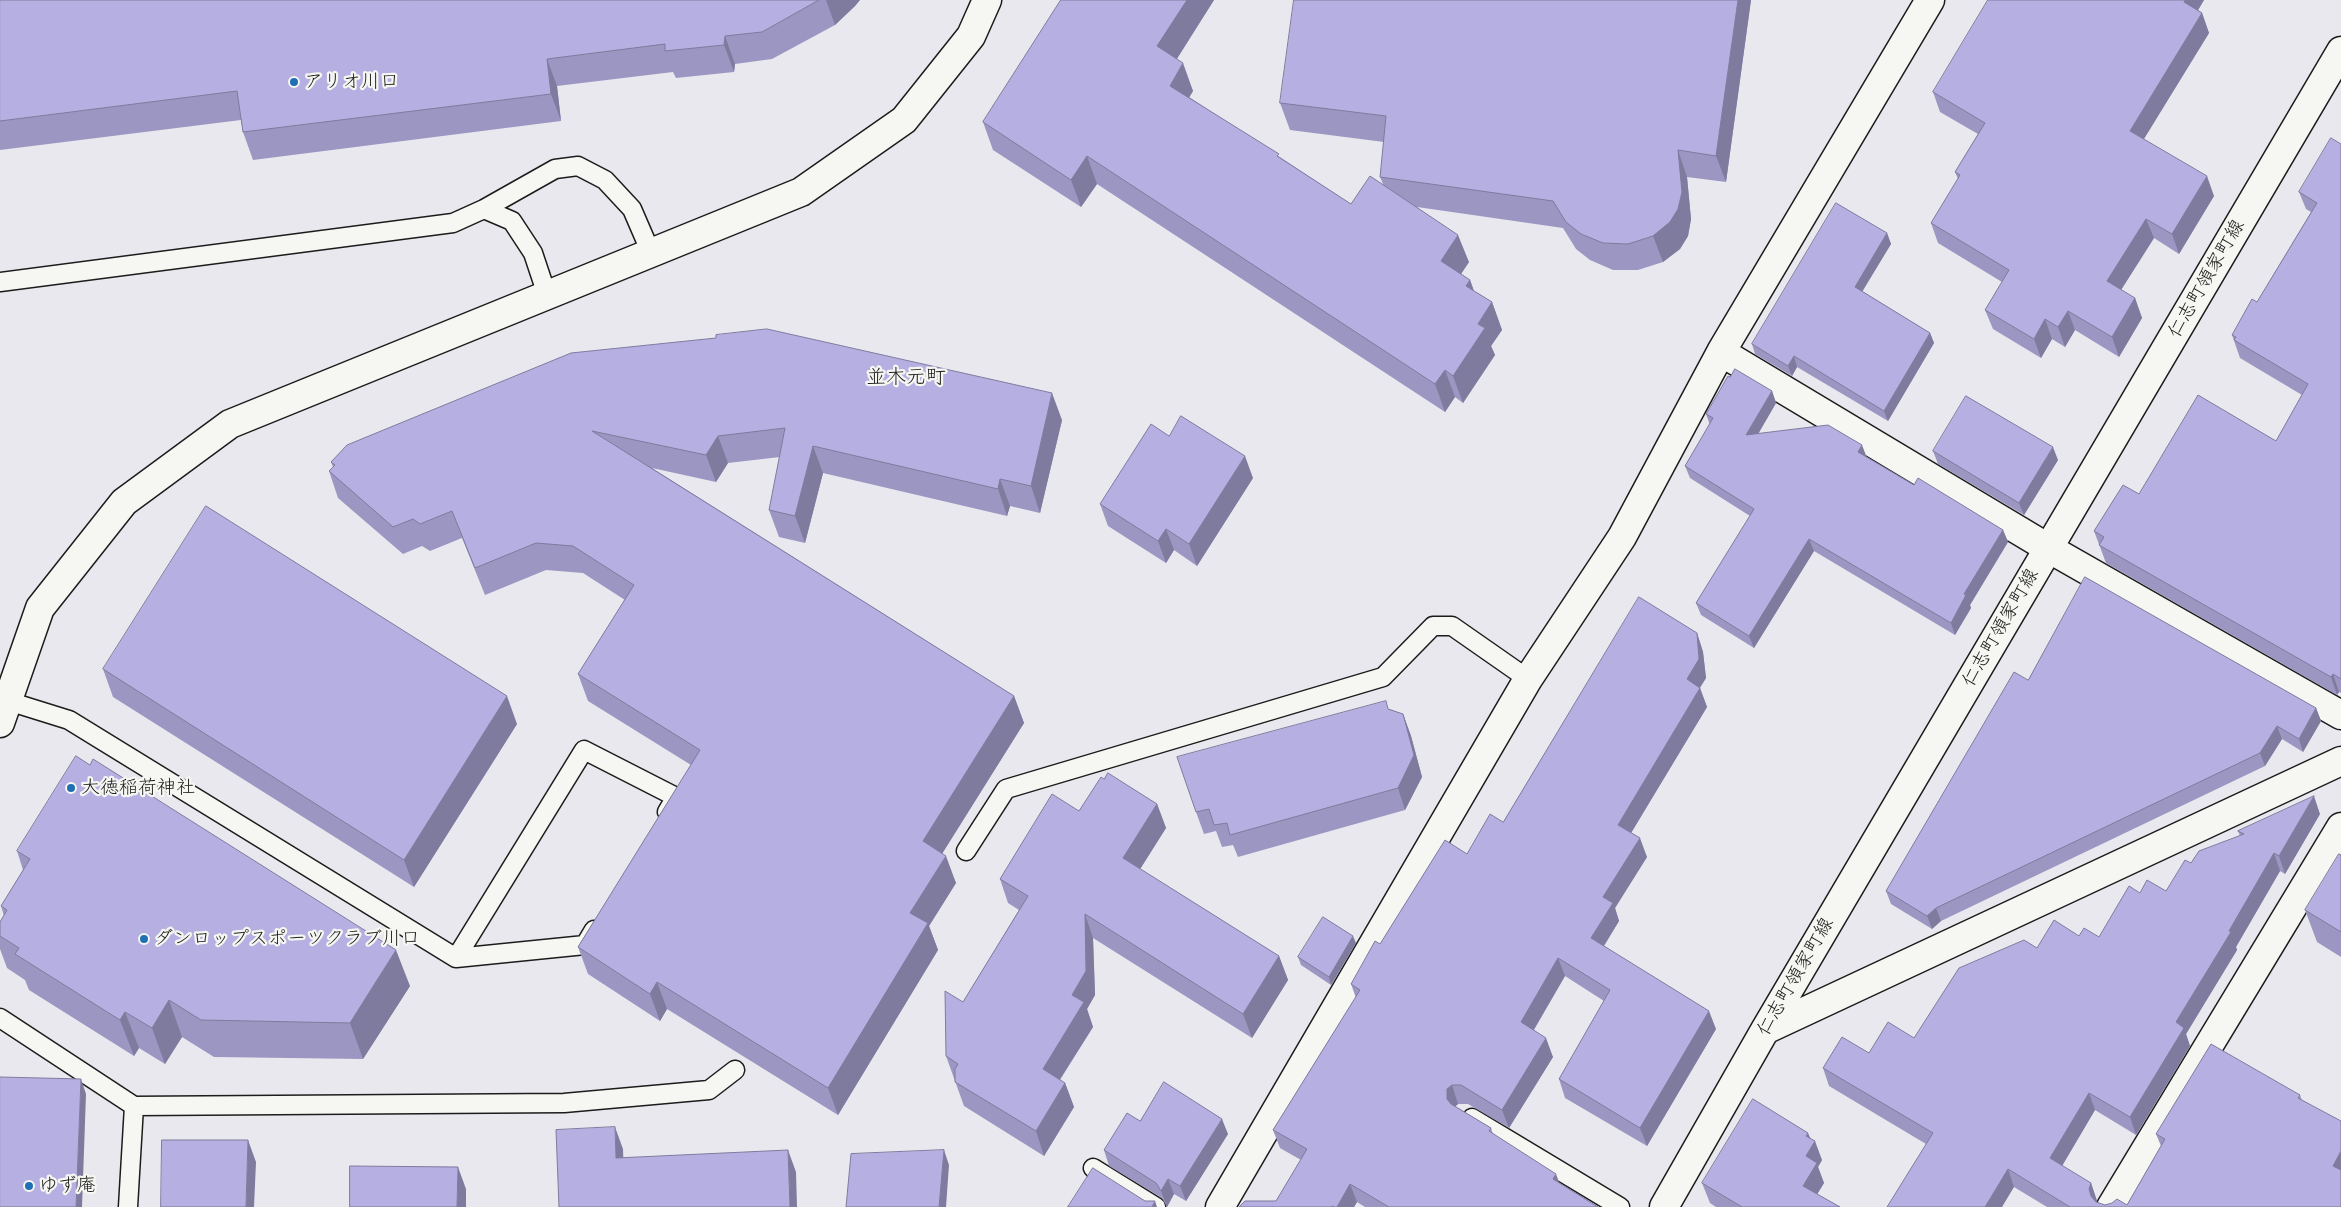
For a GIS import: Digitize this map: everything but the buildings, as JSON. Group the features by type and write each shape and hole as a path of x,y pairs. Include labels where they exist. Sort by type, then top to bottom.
{"street":[{"path":"4,712 40,608 124,502 230,424 801,192 904,120 971,36 987,0"},
{"path":"1220,1207 1528,678 1622,537 1721,352 1930,0"},
{"name":"仁志町領家町線","path":"1664,1207 1765,1030 2341,51"},
{"path":"1721,352 2048,548 2341,715"},
{"path":"1765,1030 2341,761"},
{"path":"2111,1207 2341,827"}],"lane":[{"path":"0,282 453,223 484,209 555,169 578,166 605,180 632,209 651,253"},
{"path":"484,209 512,221 533,253 547,295"},
{"path":"966,851 1006,789 1383,677 1433,626 1452,626 1528,678"},
{"path":"4,712 69,720 456,958 585,945 605,912"},
{"path":"456,958 584,750 676,797 656,830"},
{"path":"0,1018 134,1106 564,1103 709,1090 735,1070"},
{"path":"128,1207 134,1106"},
{"path":"1463,1113 1620,1207"},
{"path":"1093,1168 1156,1207"}],"place":[{"name":"アリオ川口","path":"294,82"},
{"name":"大徳稲荷神社","path":"71,788"},
{"name":"ダンロップスポーツクラブ川口","path":"144,939"},
{"name":"ゆず庵","path":"29,1186"}],"district":[{"name":"並木元町","path":"906,378"}]}
